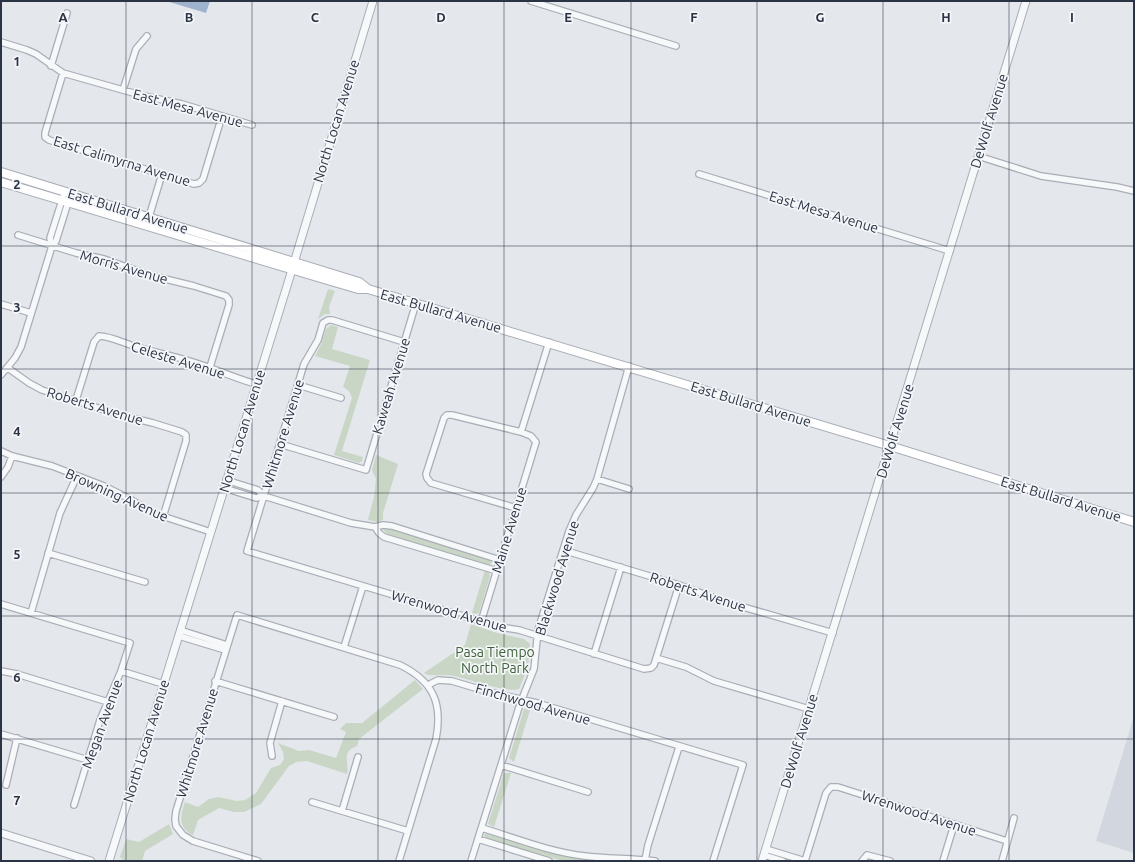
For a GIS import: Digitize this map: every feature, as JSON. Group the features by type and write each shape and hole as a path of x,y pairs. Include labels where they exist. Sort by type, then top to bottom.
{"main road":[{"name":"East Bullard Avenue","path":"1,172 149,217 293,266"},
{"name":"East Bullard Avenue","path":"1,182 293,266 359,282 368,289 628,366 1134,522"}],"street":[{"name":"North Locan Avenue","path":"109,861 293,266 373,1"},
{"path":"531,1 676,46"},
{"name":"DeWolf Avenue","path":"764,855 1026,1"},
{"path":"51,66 68,13"},
{"path":"123,90 136,49 147,36"},
{"name":"East Mesa Avenue","path":"1,42 36,54 63,73 144,96 182,104 252,125"},
{"name":"East Calimyrna Avenue","path":"63,73 44,133 45,137 49,140 194,184 199,183 203,179 222,116"},
{"path":"978,156 1041,176 1116,186 1134,191"},
{"path":"149,217 162,174"},
{"name":"East Mesa Avenue","path":"698,174 950,250"},
{"path":"1,375 8,368 21,347 52,246 50,238 68,192"},
{"name":"Morris Avenue","path":"18,235 76,253 104,259 149,275 226,296 229,300 229,305 210,368"},
{"name":"Kaweah Avenue","path":"280,444 366,470 416,303"},
{"path":"1,304 31,313"},
{"name":"Whitmore Avenue","path":"247,551 304,364 318,340 323,323 326,320 332,320 404,342"},
{"name":"Celeste Avenue","path":"76,400 94,342 99,336 104,336 135,347 169,354 256,384"},
{"path":"516,508 431,482 426,478 426,474 444,418 447,415 521,432 549,342"},
{"name":"Blackwood Avenue","path":"471,861 500,765 522,699 534,669 537,636 563,550 572,522 597,480 628,366"},
{"name":"Roberts Avenue","path":"8,368 42,390 76,400 120,416 153,423 182,432 186,435 186,441 163,517"},
{"path":"298,385 341,398"},
{"name":"Maine Avenue","path":"481,622 536,442 531,436 521,432"},
{"name":"Browning Avenue","path":"1,451 12,456 52,466 104,486 128,498 147,510 163,517 211,532"},
{"path":"1,477 8,467 12,456"},
{"path":"1,604 31,613 60,513 77,476"},
{"path":"226,480 258,490 264,496 351,523 375,528 382,525 392,526 500,560"},
{"path":"597,480 629,489"},
{"path":"224,488 256,498 264,496"},
{"path":"375,528 384,537 497,571"},
{"name":"Roberts Avenue","path":"563,550 679,585 726,602 833,633"},
{"name":"Wrenwood Avenue","path":"247,551 481,622 519,630 644,669 651,668 654,665 656,658"},
{"path":"48,553 145,582"},
{"path":"594,654 621,567"},
{"path":"679,585 656,658 686,667 714,681 809,709"},
{"path":"363,586 344,647 400,665 417,674 428,685 439,711 439,726 436,739 399,861"},
{"name":"Megan Avenue","path":"31,613 130,643 121,671 108,702 74,805"},
{"name":"Whitmore Avenue","path":"258,861 193,841 183,835 176,826 175,819 176,811 215,681 237,615 344,647"},
{"path":"180,633 226,647"},
{"path":"1,671 17,674 108,702"},
{"path":"121,671 163,684"},
{"name":"Finchwood Avenue","path":"428,685 438,680 448,680 489,692 522,699 743,766 713,861"},
{"path":"215,681 334,717"},
{"path":"272,756 270,743 282,701"},
{"path":"1,734 88,760"},
{"path":"6,785 16,738"},
{"path":"645,860 648,845 679,747"},
{"path":"342,811 358,757"},
{"path":"500,765 588,792"},
{"name":"Wrenwood Avenue","path":"805,861 826,793 831,787 838,787 1007,841"},
{"path":"312,802 408,831"},
{"path":"1002,861 1014,818"},
{"path":"942,861 954,825"},
{"path":"482,828 569,853 613,859 655,861"},
{"path":"1,833 91,861"},
{"path":"478,839 549,861"},
{"path":"764,855 783,861"},
{"path":"764,855 805,861"},
{"path":"862,861 867,855 890,861"}],"shaded area":[{"path":"1134,716 1134,853 1096,841"}],"green space":[{"path":"328,289 335,291 329,307 330,314 325,314 318,319"},
{"path":"331,325 338,327 332,349 370,360 342,451 363,457 362,461 359,463 334,455 352,398 349,391 343,387 350,366 315,356 322,342 326,329"},
{"path":"376,455 398,464 383,513 383,520 378,522 368,520 374,497 376,479 372,470"},
{"path":"382,528 394,529 492,560 491,564 488,565 392,536 386,533"},
{"name":"Pasa Tiempo North Park","path":"485,570 490,576 479,613 472,613"},
{"name":"Pasa Tiempo North Park","path":"471,624 497,633 524,639 530,644 528,667 519,689 505,689 450,675 430,675 424,673 465,645"},
{"name":"Pasa Tiempo North Park","path":"415,680 423,689 359,739 357,746 349,751 347,754 347,774 307,761 296,762 289,766 261,804 244,812 234,812 219,808 198,820 193,835 185,829 181,817 185,802 198,807 209,799 218,797 237,801 245,800 256,793 271,768 280,765 284,759 283,752 278,743 299,751 309,750 336,758 346,732 340,729 346,723 362,723"},
{"path":"531,707 514,762 509,758 524,709"},
{"path":"504,773 511,773 494,827 488,824"},
{"path":"169,824 173,834 145,851 142,861 125,861 120,857 126,839 139,842"},
{"path":"487,832 549,851 620,861 563,861 485,838 484,835"}],"water":[{"path":"166,1 210,1 206,13"}]}
